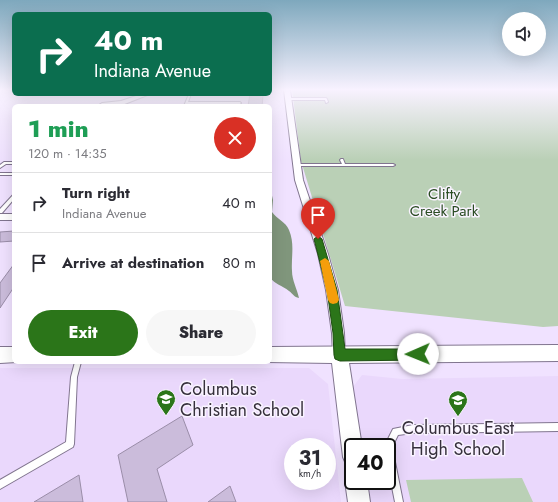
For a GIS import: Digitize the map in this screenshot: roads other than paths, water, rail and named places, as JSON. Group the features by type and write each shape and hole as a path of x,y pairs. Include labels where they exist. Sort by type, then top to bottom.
{"street":[{"path":"290,113 299,180 323,254 332,290 351,438"},
{"path":"0,217 12,217"},
{"path":"272,355 558,353"},
{"path":"0,355 12,355"},
{"path":"357,490 359,502"}],"lane":[{"path":"322,160 322,165"},
{"path":"342,160 344,165"},
{"path":"0,167 5,163 12,163"},
{"path":"296,165 393,166"},
{"path":"0,174 12,174"},
{"path":"0,212 12,198"},
{"path":"0,484 70,444 74,378 78,364"},
{"path":"399,502 388,448 396,432 413,429 558,427"}],"place":[{"name":"Columbus Christian School","path":"166,416"},
{"name":"Columbus East High School","path":"458,417"}],"park label":[{"name":"Clifty Creek Park","path":"444,202"}]}
